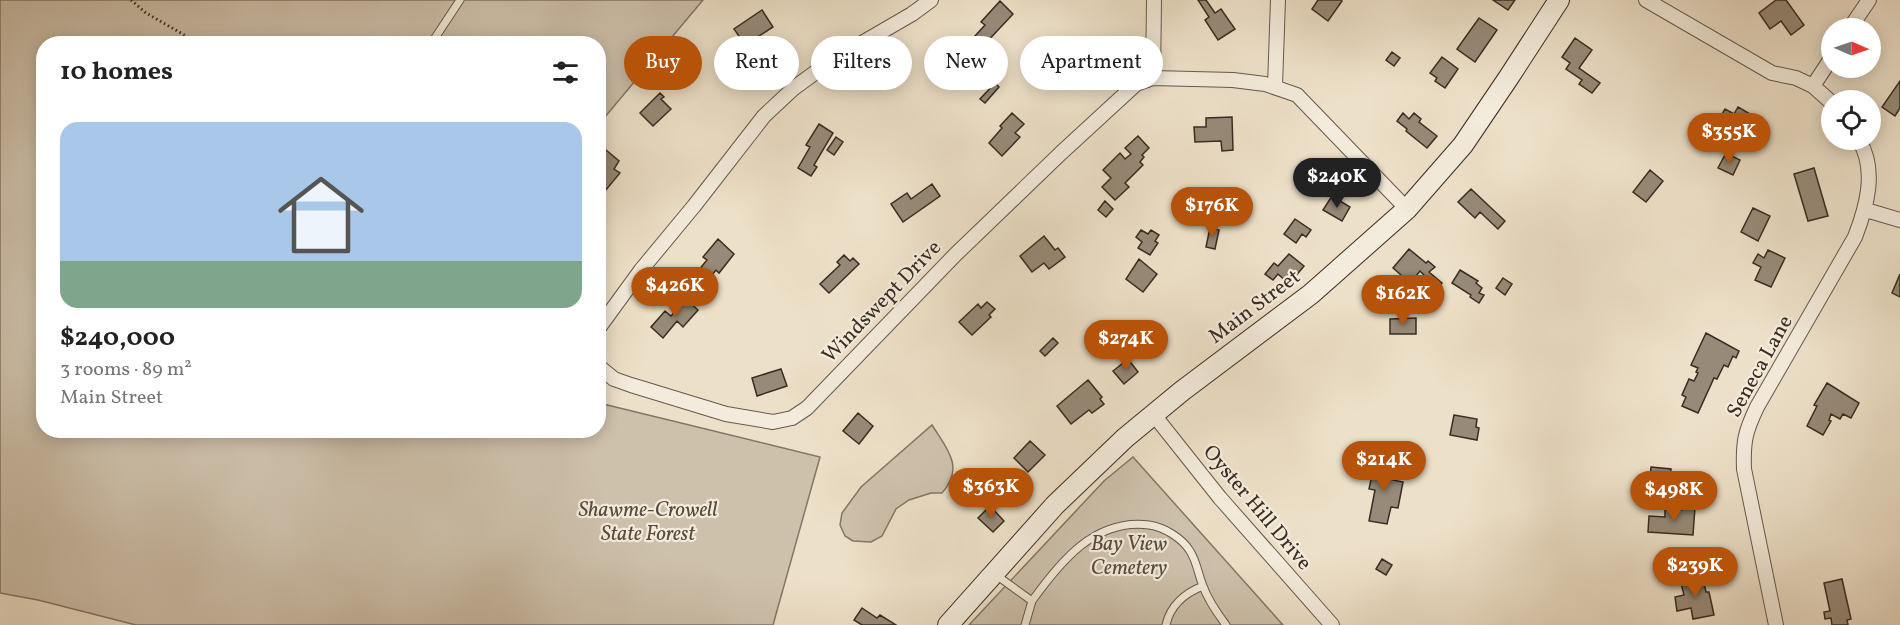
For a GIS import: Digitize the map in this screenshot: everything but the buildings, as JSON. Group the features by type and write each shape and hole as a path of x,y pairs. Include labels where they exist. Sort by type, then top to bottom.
{"main road":[{"name":"Main Street","path":"948,625 1055,505 1125,438 1182,391 1311,294 1407,209 1462,145 1559,0"}],"street":[{"path":"606,318 641,270 764,116 794,88 831,61 932,0"},
{"path":"1154,0 1154,36"},
{"path":"1275,86 1278,0"},
{"path":"1646,0 1772,72 1796,78 1813,86 1821,93"},
{"path":"1857,18 1869,0"},
{"path":"1813,86 1821,74"},
{"path":"1163,78 1233,80 1275,86 1297,95 1407,209"},
{"name":"Windswept Drive","path":"606,374 631,386 726,414 772,422 792,417 807,408 956,254 1129,90"},
{"name":"Seneca Lane","path":"1776,625 1744,469 1743,448 1746,430 1855,237 1866,210 1870,177 1863,150"},
{"path":"1866,210 1900,220"},
{"name":"Oyster Hill Drive","path":"1154,415 1220,498 1332,625"}],"lane":[{"path":"436,36 460,0"},
{"path":"1025,625 1032,601 1062,562 1081,544 1119,525 1140,524 1157,526 1166,530 1190,550 1203,586 1226,625"},
{"path":"994,573 1032,601"},
{"path":"1166,625 1176,605 1188,592 1203,586"}],"path":[{"path":"130,0 146,13 186,36"}],"green space":[{"name":"Shawme-Crowell State Forest","path":"0,0 703,0 673,36 624,36 624,90 628,90 606,116 606,36 36,36 36,438 606,438 606,405 820,457 773,625 136,625 38,600 0,593"},
{"path":"932,425 948,450 953,466 949,484 942,493 931,493 909,500 896,509 882,536 871,542 853,541 845,536 840,525 842,513 861,487"},
{"name":"Bay View Cemetery","path":"1133,457 1283,625 969,625 1104,481"}]}
